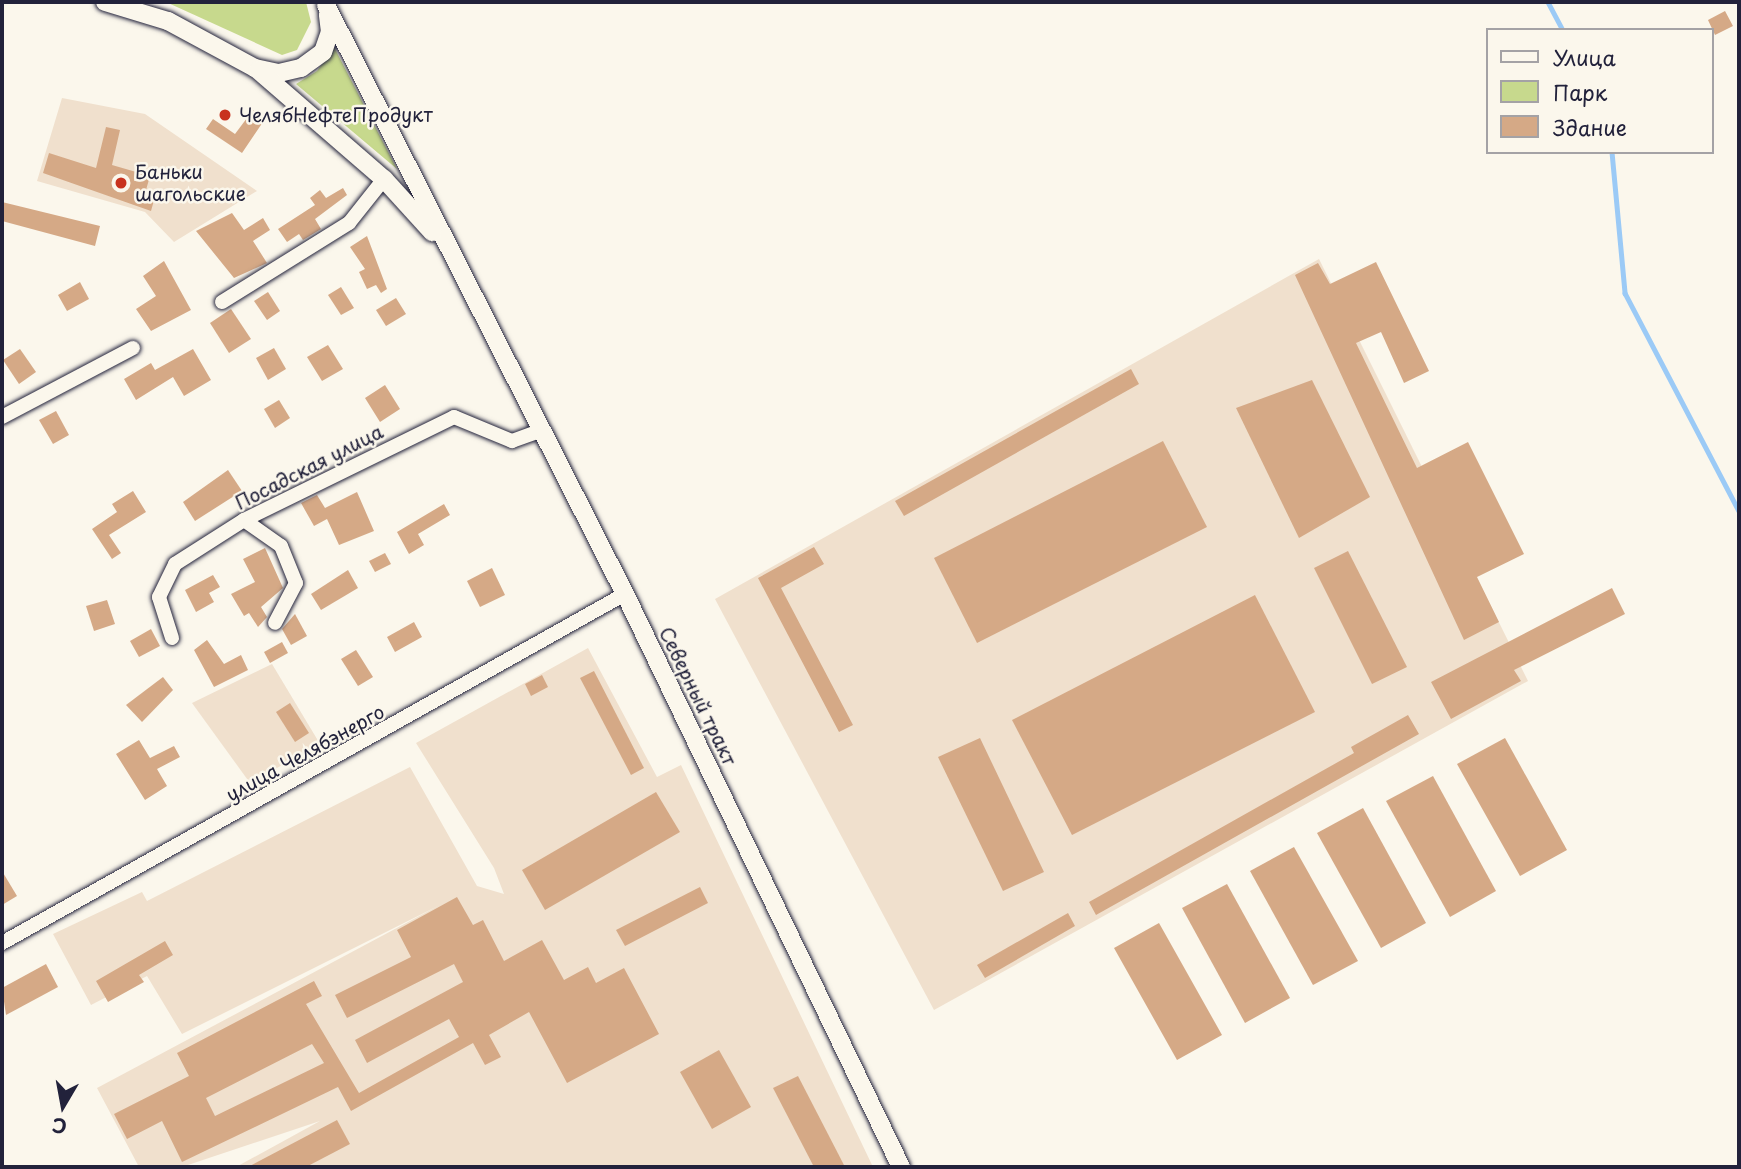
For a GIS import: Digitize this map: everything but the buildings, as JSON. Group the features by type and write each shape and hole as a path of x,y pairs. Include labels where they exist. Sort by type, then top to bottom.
{"main road":[{"path":"105,2 168,21 256,68 293,72 317,58 330,32 326,3"},
{"name":"Северный тракт","path":"326,3 447,249 625,594 901,1167"},
{"name":"Северный тракт","path":"256,68 384,179 447,249"}],"street":[{"path":"222,302 349,223 384,179"},
{"path":"2,417 133,348"},
{"name":"Посадская улица","path":"172,638 159,597 175,564 244,520 454,417 512,441 539,430"},
{"path":"244,520 281,546 296,583 275,622"},
{"name":"улица Челябэнерго","path":"2,943 625,594"}],"shaded area":[{"path":"62,98 145,114 257,191 174,242 145,212 37,181"},
{"path":"1319,259 1528,681 934,1010 715,599"},
{"path":"588,648 657,777 681,765 873,1167 236,1167 320,1121 182,1167 139,1167 97,1088 438,906 182,1034 147,976 91,1005 53,934 142,892 147,901 410,767 477,886 504,894 494,868 416,743"},
{"path":"272,664 320,744 250,783 192,703"}],"green space":[{"path":"166,2 306,2 311,22 297,50 282,55"},
{"path":"334,47 397,169 296,84 317,71"}],"waterway":[{"path":"1548,2 1562,28"},
{"path":"1612,154 1625,293 1739,511"}],"place":[{"name":"ЧелябНефтеПродукт","path":"225,115"},
{"name":"Баньки шагольские","path":"121,183"}]}
